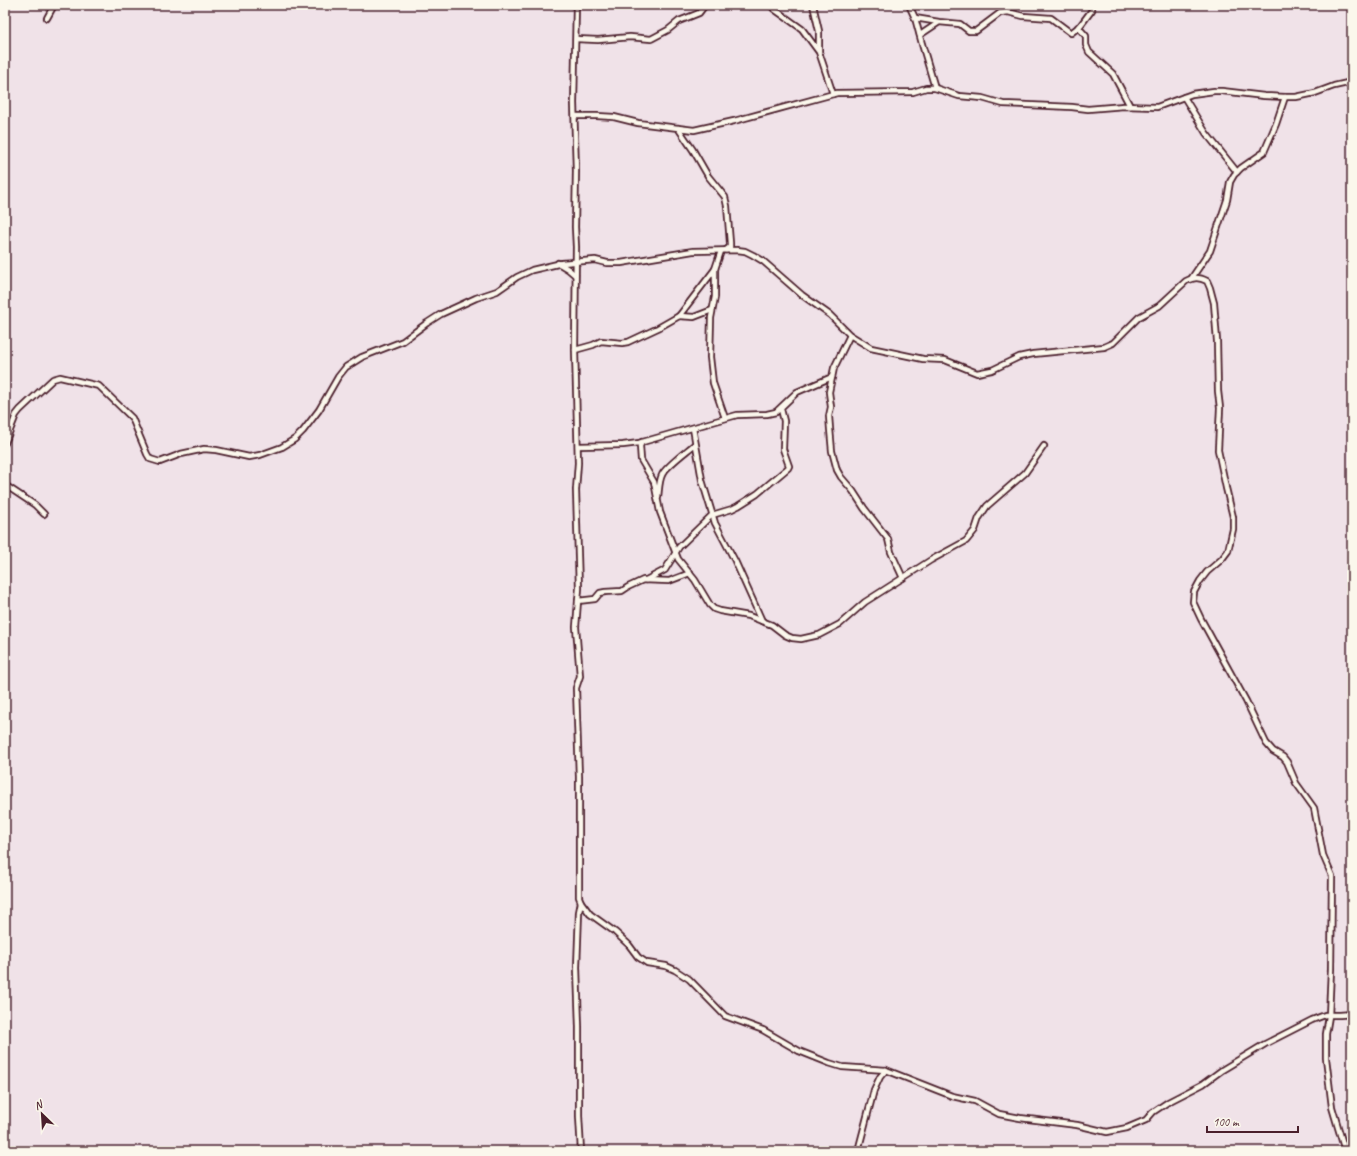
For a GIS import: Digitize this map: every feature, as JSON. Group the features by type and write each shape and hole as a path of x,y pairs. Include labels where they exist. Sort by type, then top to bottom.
{"street":[{"path":"47,18 54,7 53,5"},
{"path":"576,5 574,93 576,171 575,350 578,446 578,475 576,490 578,601 576,627 580,676 576,688 579,777 579,897 590,914 629,944 638,956 647,963 666,966 689,979 725,1016 763,1030 799,1051 842,1067 886,1070 952,1096 974,1101 999,1114 1077,1125 1107,1132 1114,1132 1146,1120 1153,1112 1168,1102 1203,1084 1222,1070 1265,1044 1312,1020 1325,1015 1352,1014"},
{"path":"576,39 598,40 630,37 651,39 668,30 679,21 699,13 705,5"},
{"path":"771,5 774,9 802,29 819,52 833,94"},
{"path":"813,5 819,31 819,52"},
{"path":"909,5 916,18 935,88"},
{"path":"916,18 960,24 969,31 973,32 1000,13 1008,12 1023,16 1051,18 1071,33 1078,28 1092,10"},
{"path":"920,35 939,22"},
{"path":"1078,28 1086,36 1086,44 1089,52 1113,74 1130,106"},
{"path":"575,116 614,117 638,123 694,130 833,94 913,92 926,88 935,88 959,96 982,98 1002,104 1072,106 1088,109 1130,106 1157,107 1198,93 1222,91 1285,98 1315,93 1334,86 1352,82"},
{"path":"1184,97 1206,133 1237,172"},
{"path":"5,443 20,410 53,379 60,377 93,384 99,386 105,391 132,418 148,457 153,460 160,462 181,454 204,450 216,450 243,457 260,455 282,447 295,440 319,410 338,377 346,368 362,357 403,341 441,314 476,298 497,291 517,277 532,270 558,263 575,261 594,260 606,263 621,263 694,252 745,251 763,261 802,295 830,315 850,335 871,348 879,351 923,359 944,360 974,372 992,370 1019,357 1033,354 1104,347 1122,337 1139,317 1159,306 1179,287 1191,279 1210,252 1227,200 1230,182 1237,172 1264,152 1285,98"},
{"path":"575,350 601,341 622,343 628,342 679,316 715,269 723,251 730,247 725,197 708,176 678,128"},
{"path":"558,263 575,275"},
{"path":"715,269 715,298 710,331 710,357 714,388 725,418"},
{"path":"1191,279 1200,278 1207,280 1214,303 1220,408 1218,450 1233,517 1233,530 1228,551 1200,581 1194,592 1193,602 1200,619 1246,701 1266,743 1283,757 1296,783 1314,808 1323,855 1332,876 1329,1016 1326,1034 1326,1050 1330,1096 1345,1151"},
{"path":"679,316 694,317 712,310"},
{"path":"850,335 837,361 829,392 831,407 829,416 832,451 837,470 888,539 891,552 903,578"},
{"path":"578,446 623,445 642,442 737,415 767,414 776,412 781,409 797,392 832,377"},
{"path":"578,601 595,599 599,594 605,592 622,591 665,570 670,564 675,552 712,515 738,506 770,484 788,468 789,466 783,449 784,421 781,409"},
{"path":"693,428 702,480 715,524 735,561 762,621"},
{"path":"642,442 640,446 641,460 654,482 660,512 675,552 678,559 690,573 713,608 734,614 749,616 772,625 785,635 792,638 801,639 818,635 840,624 866,602 931,560 966,541 975,530 979,518 987,506 1025,473 1044,446"},
{"path":"657,499 661,478 665,469 695,444"},
{"path":"5,485 31,502 44,514"},
{"path":"646,580 669,581 690,573"},
{"path":"581,902 579,912 577,967 579,1116 581,1151"},
{"path":"579,912 590,914"},
{"path":"858,1151 877,1083 886,1070"}]}
